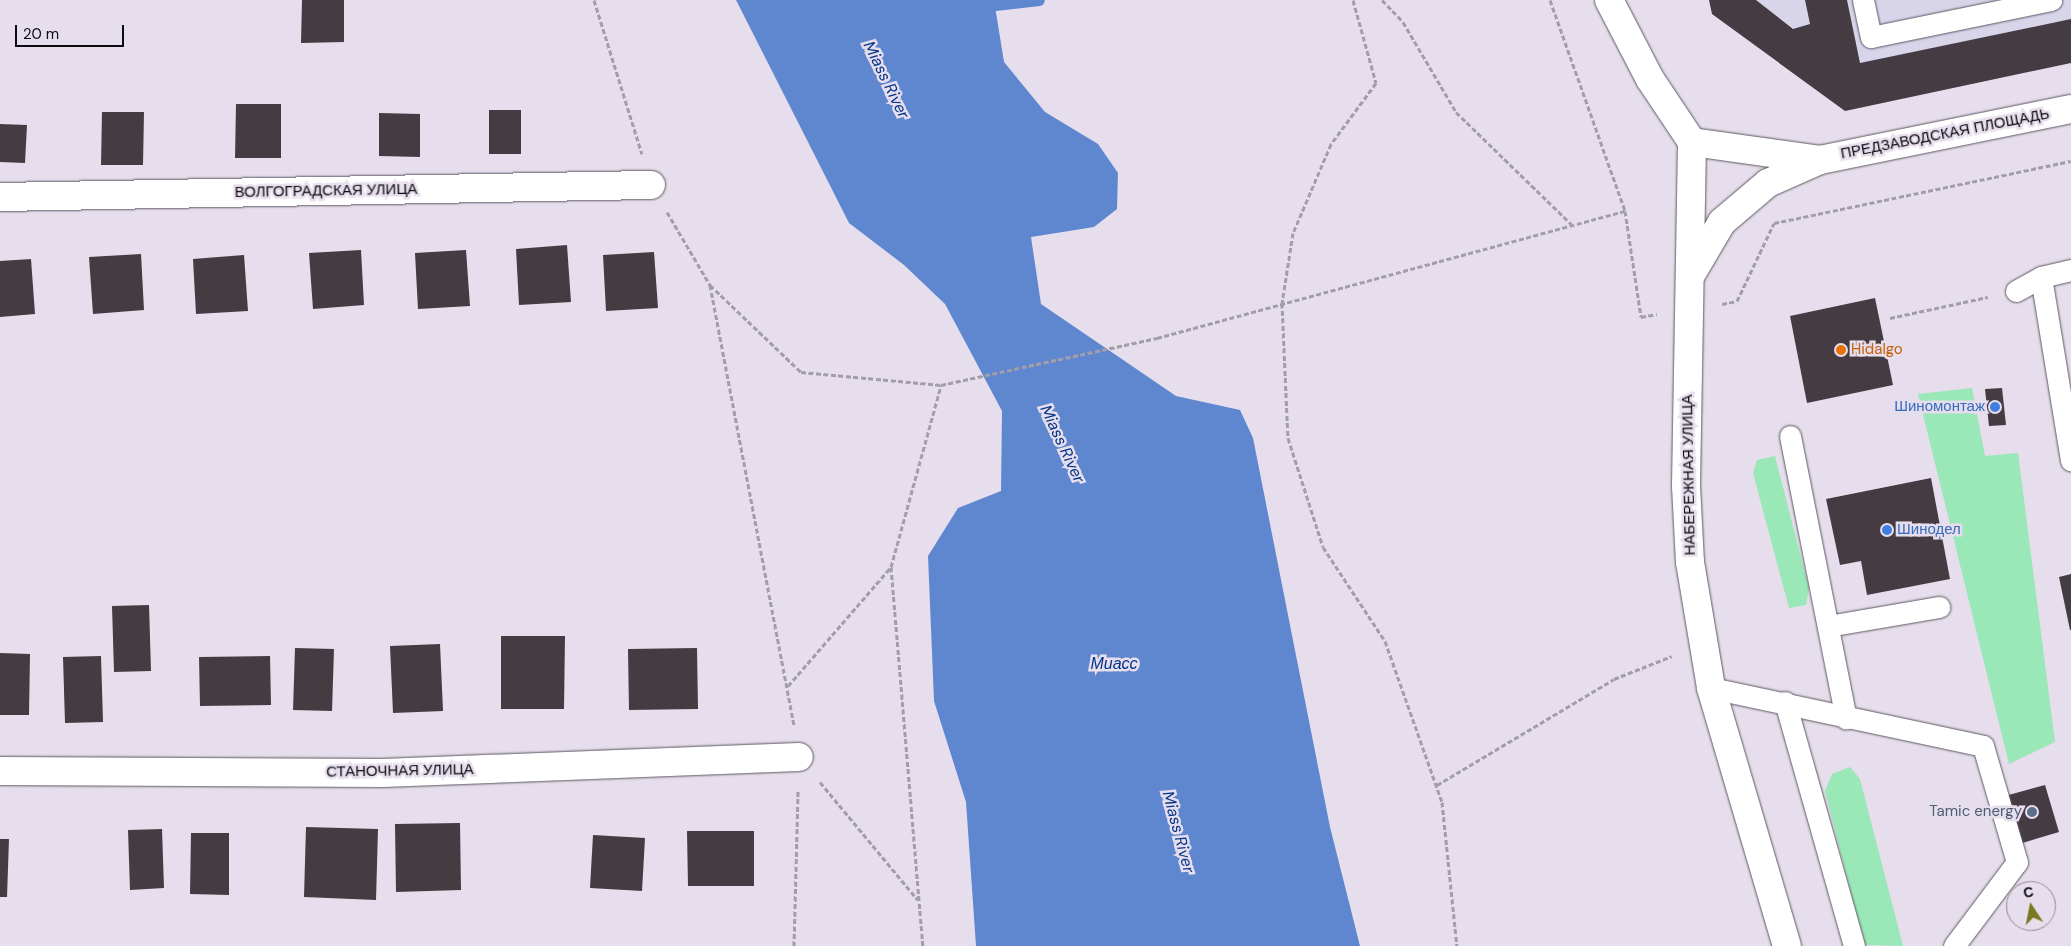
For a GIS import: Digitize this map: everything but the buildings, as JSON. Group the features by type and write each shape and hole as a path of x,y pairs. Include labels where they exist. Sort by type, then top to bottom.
{"street":[{"path":"1609,0 1650,79 1692,142 1820,160"},
{"name":"ПРЕДЗАВОДСКАЯ ПЛОЩАДЬ","path":"1820,160 2071,109"},
{"name":"НАБЕРЕЖНАЯ УЛИЦА","path":"1692,142 1692,274 1688,309 1686,486 1690,562 1711,688 1787,946"},
{"path":"1692,274 1722,222 1768,183 1820,160"},
{"name":"ВОЛГОГРАДСКАЯ УЛИЦА","path":"0,197 651,185"},
{"name":"СТАНОЧНАЯ УЛИЦА","path":"0,771 383,773 799,757"}],"lane":[{"path":"1863,0 1870,37 2051,0"},
{"path":"2016,291 2040,277 2071,270"},
{"path":"2040,277 2071,461"},
{"path":"1790,436 1846,718"},
{"path":"1828,626 1939,607"},
{"path":"1711,688 1785,702 1846,718 1982,746 2017,862 1954,946"},
{"path":"1785,702 1854,946"}],"path":[{"path":"594,0 651,185 710,285 801,372 941,385 1157,338 1571,224 1625,212"},
{"path":"1353,0 1376,83 1331,144 1293,233 1282,304 1288,438 1322,547 1385,642 1437,786 1442,802 1457,946"},
{"path":"1382,0 1403,22 1456,112 1571,224"},
{"path":"1550,0 1625,212 1641,317 1737,301 1774,223 2071,162"},
{"path":"710,285 788,686 799,757 794,946"},
{"path":"1890,318 2016,291"},
{"path":"923,946 891,567 941,385"},
{"path":"788,686 891,567"},
{"path":"1437,786 1614,679 1702,643"},
{"path":"799,757 918,901"}],"shaded area":[{"path":"1709,0 2071,0 2071,63 1845,111 1712,14"}],"green space":[{"path":"1972,388 1985,456 2018,453 2055,742 2009,764 1918,394"},
{"path":"1775,456 1809,588 1806,605 1789,608 1753,473 1757,460"},
{"path":"1850,767 1860,779 1903,946 1864,945 1825,791 1832,774"}],"water":[{"name":"Миасс","path":"736,0 994,0 1004,62 1045,112 1098,144 1118,173 1117,209 1094,227 1031,237 1041,304 1176,396 1240,410 1253,438 1330,827 1360,946 976,946 966,802 934,701 928,556 958,508 1001,491 1002,411 945,304 904,265 849,223"}],"waterway":[{"path":"995,5 1039,0"}],"place":[{"name":"Hidalgo","path":"1841,350"},
{"name":"Шиномонтаж","path":"1995,407"},
{"name":"Шинодел","path":"1887,530"},
{"name":"Tamic energy","path":"2032,812"}],"water label":[{"name":"Miass River","path":"886,80"},
{"name":"Miass River","path":"1062,444"},
{"name":"Miass River","path":"1178,832"}]}
